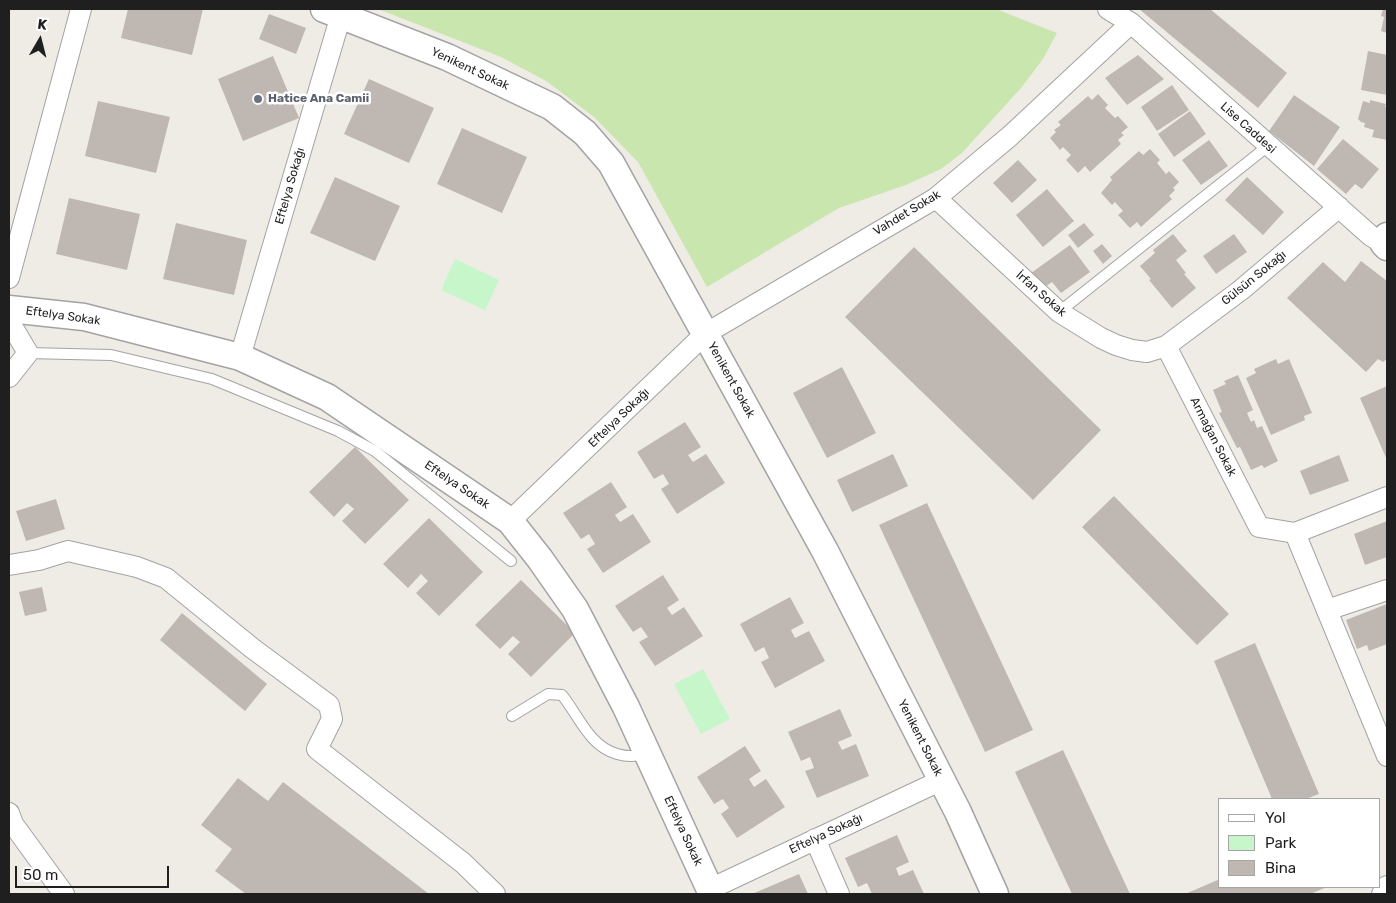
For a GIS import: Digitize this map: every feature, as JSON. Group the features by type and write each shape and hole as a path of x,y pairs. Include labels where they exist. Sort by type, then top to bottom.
{"street":[{"path":"9,278 81,9"},
{"name":"Lise Caddesi","path":"1108,9 1131,24 1371,236 1386,242"},
{"name":"Yenikent Sokak","path":"332,12 447,57 552,107 585,133 610,163 825,551 958,812 995,894"},
{"name":"Eftelya Sokağı","path":"240,356 332,12"},
{"name":"Vahdet Sokak","path":"706,334 936,198 1010,136 1131,24"},
{"name":"İrfan Sokak","path":"936,198 1059,312 1101,338 1132,350 1147,352 1166,346"},
{"name":"Gülsün Sokağı","path":"1166,346 1241,290 1339,207"},
{"name":"Eftelya Sokak","path":"9,309 84,317 240,356 327,397 510,521 540,559 575,609 626,706 711,892"},
{"path":"9,321 28,353 9,377"},
{"name":"Eftelya Sokağı","path":"510,521 706,334"},
{"name":"Armağan Sokak","path":"1166,346 1259,527 1296,533"},
{"path":"1387,497 1296,533 1387,756"},
{"path":"9,565 39,560 68,551 137,567 166,578 252,648 329,705 332,719 317,749 464,863 495,894"},
{"path":"1327,610 1387,590"},
{"name":"Eftelya Sokağı","path":"711,892 815,838 942,780"},
{"path":"9,814 12,824 64,894"},
{"path":"815,838 839,894"},
{"path":"1382,894 1387,886"}],"lane":[{"path":"1059,312 1268,146"},
{"path":"28,353 112,355 212,379 338,431 375,451 512,560"},
{"path":"512,716 548,694 562,695 573,708 592,739 602,748 612,753 629,757 647,752"}],"green space":[{"path":"378,9 996,9 1057,33 1043,59 1021,88 962,153 941,169 906,185 839,208 707,287 638,162 594,117 546,81 501,57"},
{"path":"455,259 499,280 485,310 441,290"},
{"path":"703,669 730,719 701,734 674,684"}],"building":[{"path":"128,9 203,9 192,55 121,38"},
{"path":"1139,9 1210,9 1287,73 1258,108"},
{"path":"1383,9 1387,9 1387,33 1381,31 1384,17 1381,16"},
{"path":"269,14 306,28 296,54 259,39"},
{"path":"1368,51 1387,55 1387,95 1361,90"},
{"path":"1138,55 1164,79 1127,105 1105,78"},
{"name":"Hatice Ana Camii","path":"273,56 299,118 243,141 218,79"},
{"path":"369,79 434,108 409,163 344,134"},
{"path":"1172,85 1189,110 1157,131 1141,107"},
{"path":"1098,94 1108,105 1105,108 1115,118 1118,116 1128,127 1121,133 1124,135 1118,140 1121,144 1090,172 1085,166 1078,173 1066,160 1071,155 1063,147 1060,150 1050,138 1056,132 1054,130 1061,125 1058,122 1088,96 1092,100"},
{"path":"1294,95 1340,127 1314,166 1269,131"},
{"path":"1370,100 1386,104 1387,140 1372,137 1374,130 1364,127 1365,123 1358,119 1363,101 1370,103"},
{"path":"98,101 170,117 156,173 85,156"},
{"path":"1190,111 1206,134 1174,157 1158,134"},
{"path":"462,128 527,157 502,213 437,184"},
{"path":"1343,139 1379,169 1362,189 1355,184 1346,194 1317,169"},
{"path":"1209,140 1228,166 1201,185 1182,160"},
{"path":"1150,149 1160,160 1157,163 1166,174 1169,171 1179,182 1169,196 1172,199 1141,227 1137,222 1130,228 1118,215 1123,211 1115,202 1112,205 1101,193 1112,180 1110,177 1139,151 1143,155"},
{"path":"1018,160 1037,180 1012,203 993,183"},
{"path":"335,177 400,206 375,261 310,233"},
{"path":"1247,177 1284,212 1263,235 1225,200"},
{"path":"1047,189 1074,221 1043,247 1016,215"},
{"path":"69,198 140,214 127,270 56,254"},
{"path":"176,223 247,240 234,295 163,279"},
{"path":"1084,223 1094,235 1078,248 1068,235"},
{"path":"1173,234 1187,251 1176,260 1186,273 1184,274 1196,288 1172,308 1140,266 1155,253 1153,250"},
{"path":"1234,234 1247,252 1216,274 1203,256"},
{"path":"1102,244 1112,256 1103,264 1093,251"},
{"path":"1070,245 1090,272 1061,293 1052,282 1042,289 1031,273"},
{"path":"914,247 1101,430 1033,500 845,317"},
{"path":"1361,261 1387,281 1387,359 1383,362 1378,359 1366,372 1287,298 1323,262 1345,282"},
{"path":"1276,359 1278,364 1289,359 1312,413 1304,416 1305,420 1271,435 1246,378 1256,373 1254,369"},
{"path":"842,367 876,433 827,458 793,393"},
{"path":"1238,375 1253,410 1247,413 1251,422 1254,420 1257,428 1262,426 1278,461 1264,468 1262,465 1251,470 1240,447 1237,448 1219,413 1222,412 1213,390 1226,384 1224,381"},
{"path":"1387,386 1387,460 1360,398"},
{"path":"685,422 701,447 688,455 693,462 706,454 725,483 677,514 661,489 669,484 663,474 654,479 637,452"},
{"path":"355,447 409,500 365,544 342,521 354,509 347,503 334,517 309,492"},
{"path":"893,454 908,486 852,512 837,480"},
{"path":"1339,455 1349,481 1310,495 1300,471"},
{"path":"611,482 627,507 615,515 620,522 633,514 651,542 603,573 587,549 595,544 589,534 581,539 563,513"},
{"path":"1114,496 1229,614 1197,645 1082,527"},
{"path":"56,499 65,529 26,541 16,511"},
{"path":"927,503 1033,730 985,752 879,525"},
{"path":"429,518 483,572 439,616 416,593 428,581 421,574 408,588 383,564"},
{"path":"1387,521 1387,557 1365,565 1354,534"},
{"path":"663,575 679,600 667,608 672,615 684,607 703,636 655,666 639,642 648,637 641,627 633,632 615,606"},
{"path":"521,580 575,633 531,677 508,654 520,642 513,636 500,649 475,625"},
{"path":"42,587 47,611 25,616 19,592"},
{"path":"790,597 804,623 791,630 795,638 809,631 825,661 775,688 761,662 769,658 764,647 755,652 740,624"},
{"path":"1387,604 1387,644 1369,651 1367,645 1357,649 1346,620"},
{"path":"182,613 267,684 245,711 160,640"},
{"path":"1255,643 1319,794 1309,798 1272,798 1214,661"},
{"path":"840,709 852,736 838,742 842,750 856,744 869,776 817,798 805,771 814,768 810,757 801,761 788,732"},
{"path":"745,746 761,771 749,779 754,787 766,779 785,807 737,838 721,814 729,808 723,799 714,804 697,777"},
{"path":"1063,750 1130,894 1072,894 1015,772"},
{"path":"238,778 268,801 283,782 429,894 246,894 215,871 232,849 201,825"},
{"path":"897,835 909,862 896,868 899,876 913,870 924,894 872,894 867,883 858,887 845,858"},
{"path":"799,874 808,894 752,894"},
{"path":"1218,880 1218,888 1325,888 1310,894 1185,894"}],"place":[{"name":"Hatice Ana Camii","path":"258,99"}]}
